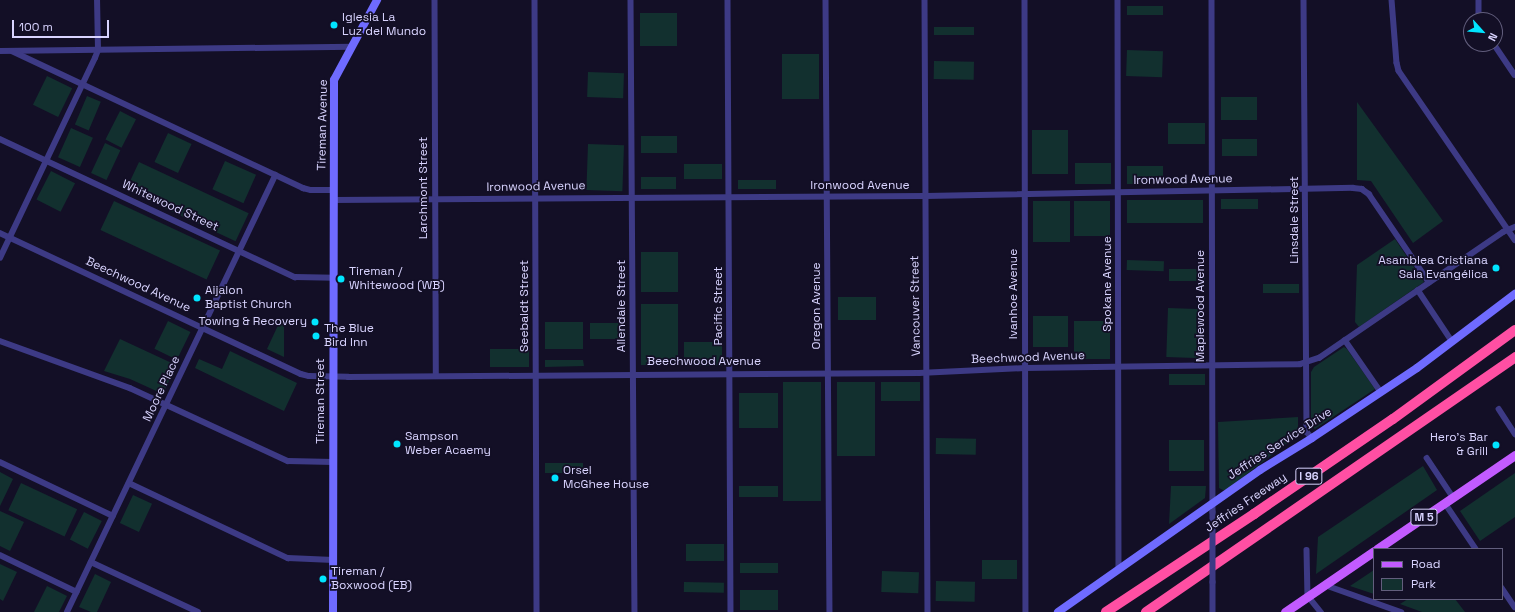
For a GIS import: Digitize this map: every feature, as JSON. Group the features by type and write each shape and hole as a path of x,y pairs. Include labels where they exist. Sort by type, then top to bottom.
{"highway":[{"path":"1492,348 1515,323"},
{"name":"Jeffries Freeway","path":"1106,612 1294,487 1444,383 1515,330"},
{"name":"I 96","path":"1146,612 1515,357"},
{"path":"1498,369 1515,362"}],"main road":[{"name":"M 5","path":"1378,548 1515,455"},
{"path":"1285,612 1373,552"}],"street":[{"path":"0,258 98,50 97,0"},
{"name":"Tireman Avenue","path":"334,190 334,80 377,0"},
{"name":"Larchmont Street","path":"435,0 436,375"},
{"name":"Seebaldt Street","path":"535,0 537,612"},
{"name":"Allendale Street","path":"631,0 635,612"},
{"name":"Pacific Street","path":"728,0 731,612"},
{"name":"Oregon Avenue","path":"826,0 830,612"},
{"name":"Vancouver Street","path":"925,0 928,612"},
{"name":"Ivanhoe Avenue","path":"1025,0 1026,612"},
{"name":"Spokane Avenue","path":"1118,0 1120,568"},
{"name":"Maplewood Avenue","path":"1212,0 1213,612"},
{"name":"Linsdale Street","path":"1304,0 1307,432 1312,438"},
{"path":"1392,0 1397,63 1399,71 1515,240"},
{"path":"1479,0 1479,12"},
{"path":"0,51 352,47"},
{"path":"12,50 307,190 334,190"},
{"path":"1500,52 1515,74"},
{"name":"Whitewood Street","path":"0,139 298,278 334,278"},
{"name":"Moore Place","path":"67,612 275,175"},
{"name":"Ironwood Avenue","path":"334,200 926,196 1353,188 1367,191 1429,282"},
{"name":"Tireman Street","path":"333,612 334,190"},
{"path":"1429,282 1503,232 1515,227"},
{"name":"Beechwood Avenue","path":"0,233 301,374 310,376 633,373 928,373 1025,368 1307,363 1319,358 1429,282"},
{"path":"1418,290 1452,340"},
{"name":"Jeffries Service Drive","path":"1058,612 1264,468 1417,368 1452,340 1515,294"},
{"path":"1345,340 1381,392"},
{"path":"0,341 130,388 288,461 333,462"},
{"path":"1499,409 1515,434"},
{"path":"1427,458 1454,497"},
{"path":"0,462 113,516"},
{"path":"129,483 288,558 333,560"},
{"path":"1445,503 1475,548"},
{"path":"1307,550 1308,596 1321,612"},
{"path":"0,555 77,592"},
{"path":"91,562 198,612"},
{"path":"1325,585 1402,612"},
{"path":"1503,589 1515,607"}],"green space":[{"path":"1127,6 1163,6 1163,15 1127,15"},
{"path":"640,13 677,13 677,46 640,46"},
{"path":"934,27 974,27 974,35 934,35"},
{"path":"1127,50 1163,51 1162,77 1126,76"},
{"path":"782,54 819,54 819,99 782,99"},
{"path":"934,61 974,62 974,80 934,79"},
{"path":"588,72 624,73 623,98 587,97"},
{"path":"47,76 72,88 58,117 33,105"},
{"path":"87,96 101,102 89,130 75,125"},
{"path":"1221,97 1257,97 1257,120 1221,120"},
{"path":"1357,102 1443,221 1413,243 1371,181 1357,180"},
{"path":"120,111 136,119 122,148 105,140"},
{"path":"1168,123 1205,123 1205,144 1168,144"},
{"path":"71,128 93,138 80,167 58,157"},
{"path":"1032,130 1068,130 1068,174 1032,174"},
{"path":"168,133 192,144 178,173 154,162"},
{"path":"641,136 677,136 677,153 641,153"},
{"path":"1222,139 1257,139 1257,156 1222,156"},
{"path":"105,143 120,150 106,180 91,173"},
{"path":"588,144 624,145 622,191 586,190"},
{"path":"225,161 256,175 243,203 212,189"},
{"path":"139,162 249,213 236,241 126,190"},
{"path":"1075,163 1111,163 1111,184 1075,184"},
{"path":"684,164 722,164 722,179 684,179"},
{"path":"1127,166 1163,166 1163,184 1127,184"},
{"path":"51,171 75,183 61,212 36,200"},
{"path":"641,177 676,177 676,189 641,189"},
{"path":"738,180 776,180 776,189 738,189"},
{"path":"1221,199 1258,199 1258,209 1221,209"},
{"path":"1127,200 1203,200 1203,223 1127,223"},
{"path":"114,201 220,250 207,279 100,230"},
{"path":"1033,201 1070,201 1070,242 1033,242"},
{"path":"1074,201 1110,201 1110,236 1074,236"},
{"path":"1395,239 1424,282 1359,327 1355,322 1357,265"},
{"path":"641,252 678,252 678,292 641,292"},
{"path":"1127,260 1164,261 1164,271 1127,270"},
{"path":"1169,269 1205,269 1205,281 1169,281"},
{"path":"1263,284 1299,284 1299,293 1263,293"},
{"path":"838,297 876,297 876,320 838,320"},
{"path":"641,304 678,304 678,365 641,365"},
{"path":"1168,308 1204,309 1202,358 1166,357"},
{"path":"1033,316 1068,316 1068,347 1033,347"},
{"path":"168,321 190,332 177,360 154,349"},
{"path":"280,321 284,323 284,357 267,349"},
{"path":"1074,321 1110,321 1110,359 1074,359"},
{"path":"545,322 583,322 583,349 545,349"},
{"path":"590,323 626,323 626,339 590,339"},
{"path":"120,339 176,365 163,394 130,379 104,371"},
{"path":"684,342 722,342 722,366 684,366"},
{"path":"1344,347 1347,349 1375,389 1315,429 1311,426 1311,372 1314,367"},
{"path":"490,349 529,349 529,367 490,367"},
{"path":"230,351 297,383 284,411 195,368 199,359 222,369"},
{"path":"545,360 583,360 584,366 545,367"},
{"path":"1169,374 1205,374 1205,385 1169,385"},
{"path":"783,382 821,382 821,501 783,501"},
{"path":"837,382 875,382 875,456 837,456"},
{"path":"881,382 920,382 920,401 881,401"},
{"path":"739,393 778,393 778,428 739,428"},
{"path":"1298,417 1298,435 1226,490 1219,488 1218,422"},
{"path":"936,438 976,439 976,455 936,454"},
{"path":"1169,440 1204,440 1204,471 1169,471"},
{"path":"545,463 583,463 583,473 545,473"},
{"path":"1423,466 1437,490 1316,574 1318,537"},
{"path":"0,472 13,479 0,506"},
{"path":"1515,473 1515,517 1480,541 1460,511"},
{"path":"21,483 77,509 65,536 8,510"},
{"path":"739,486 778,486 778,497 739,497"},
{"path":"1171,486 1206,486 1205,498 1169,524"},
{"path":"133,495 152,504 139,532 120,523"},
{"path":"0,511 24,522 10,551 0,546"},
{"path":"84,512 102,521 88,549 70,540"},
{"path":"686,544 724,544 724,561 686,561"},
{"path":"982,560 1017,560 1017,579 982,579"},
{"path":"740,563 778,563 778,573 740,573"},
{"path":"0,564 17,572 3,601 0,599"},
{"path":"882,571 919,572 918,593 881,592"},
{"path":"1373,571 1373,594 1350,586"},
{"path":"95,574 111,582 97,612 91,612 79,607"},
{"path":"936,581 975,582 975,602 936,601"},
{"path":"684,582 724,583 724,593 684,592"},
{"path":"47,586 67,596 59,612 34,612"},
{"path":"740,590 778,590 778,610 740,610"},
{"path":"1406,600 1456,600 1465,612 1422,612 1400,604"}],"place":[{"name":"Iglesia La Luz del Mundo","path":"334,25"},
{"name":"Asamblea Cristiana Sala Evangélica","path":"1496,268"},
{"name":"Tireman / Whitewood (WB)","path":"341,279"},
{"name":"Aijalon Baptist Church","path":"197,298"},
{"name":"Towing & Recovery","path":"315,322"},
{"name":"The Blue Bird Inn","path":"316,336"},
{"name":"Sampson Weber Acaemy","path":"397,444"},
{"name":"Hero's Bar & Grill","path":"1496,445"},
{"name":"Orsel McGhee House","path":"555,478"},
{"name":"Tireman / Boxwood (EB)","path":"323,579"}]}
